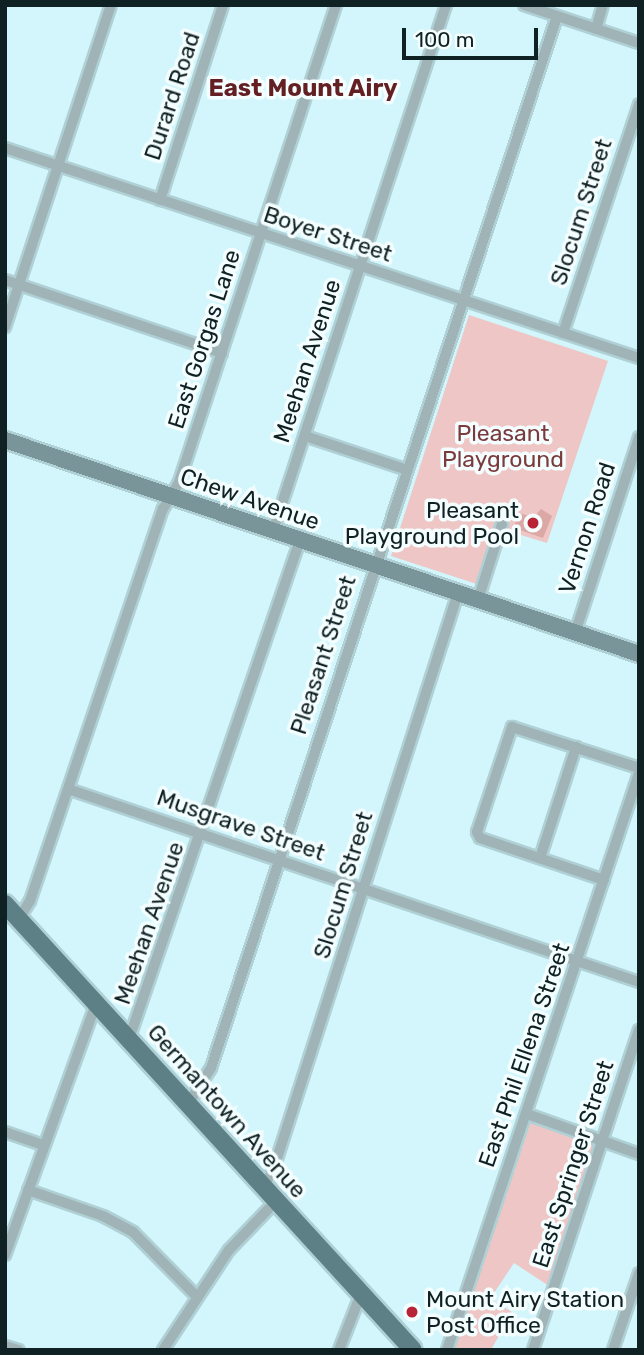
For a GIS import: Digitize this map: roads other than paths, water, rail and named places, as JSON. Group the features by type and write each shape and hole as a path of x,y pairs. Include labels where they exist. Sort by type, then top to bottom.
{"main road":[{"name":"Germantown Avenue","path":"5,904 413,1350"}],"street":[{"path":"5,327 111,5"},
{"name":"Durard Road","path":"160,200 223,5"},
{"name":"East Gorgas Lane","path":"19,919 30,901 222,353 336,5"},
{"name":"Meehan Avenue","path":"273,531 446,5"},
{"path":"524,5 639,43"},
{"path":"596,29 603,5"},
{"name":"Pleasant Street","path":"188,1104 211,1068 557,16"},
{"name":"Slocum Street","path":"563,333 639,104"},
{"name":"Boyer Street","path":"5,148 639,358"},
{"path":"5,280 222,353"},
{"path":"305,436 408,470"},
{"name":"Vernon Road","path":"575,633 639,437"},
{"name":"Chew Avenue","path":"5,440 639,654"},
{"path":"478,600 502,524"},
{"name":"Meehan Avenue","path":"129,1039 300,540"},
{"name":"Slocum Street","path":"263,1186 273,1171 458,593"},
{"path":"604,880 477,835 512,727 639,770"},
{"path":"540,858 576,747"},
{"name":"East Phil Ellena Street","path":"447,1350 578,961 639,770"},
{"name":"Musgrave Street","path":"68,789 639,982"},
{"path":"5,1255 96,1003"},
{"name":"East Springer Street","path":"533,1350 639,1030"},
{"path":"527,1114 639,1154"},
{"path":"5,1132 43,1145"},
{"path":"28,1189 103,1216 133,1232 197,1297"},
{"path":"163,1350 234,1244 276,1201"},
{"path":"613,1350 639,1273"},
{"path":"339,1350 361,1294"},
{"path":"5,1346 18,1350"}],"place":[{"name":"Pleasant Playground Pool","path":"533,523"},
{"name":"Mount Airy Station Post Office","path":"412,1312"}],"district":[{"name":"East Mount Airy","path":"303,89"}],"park label":[{"name":"Pleasant Playground","path":"503,446"}]}
